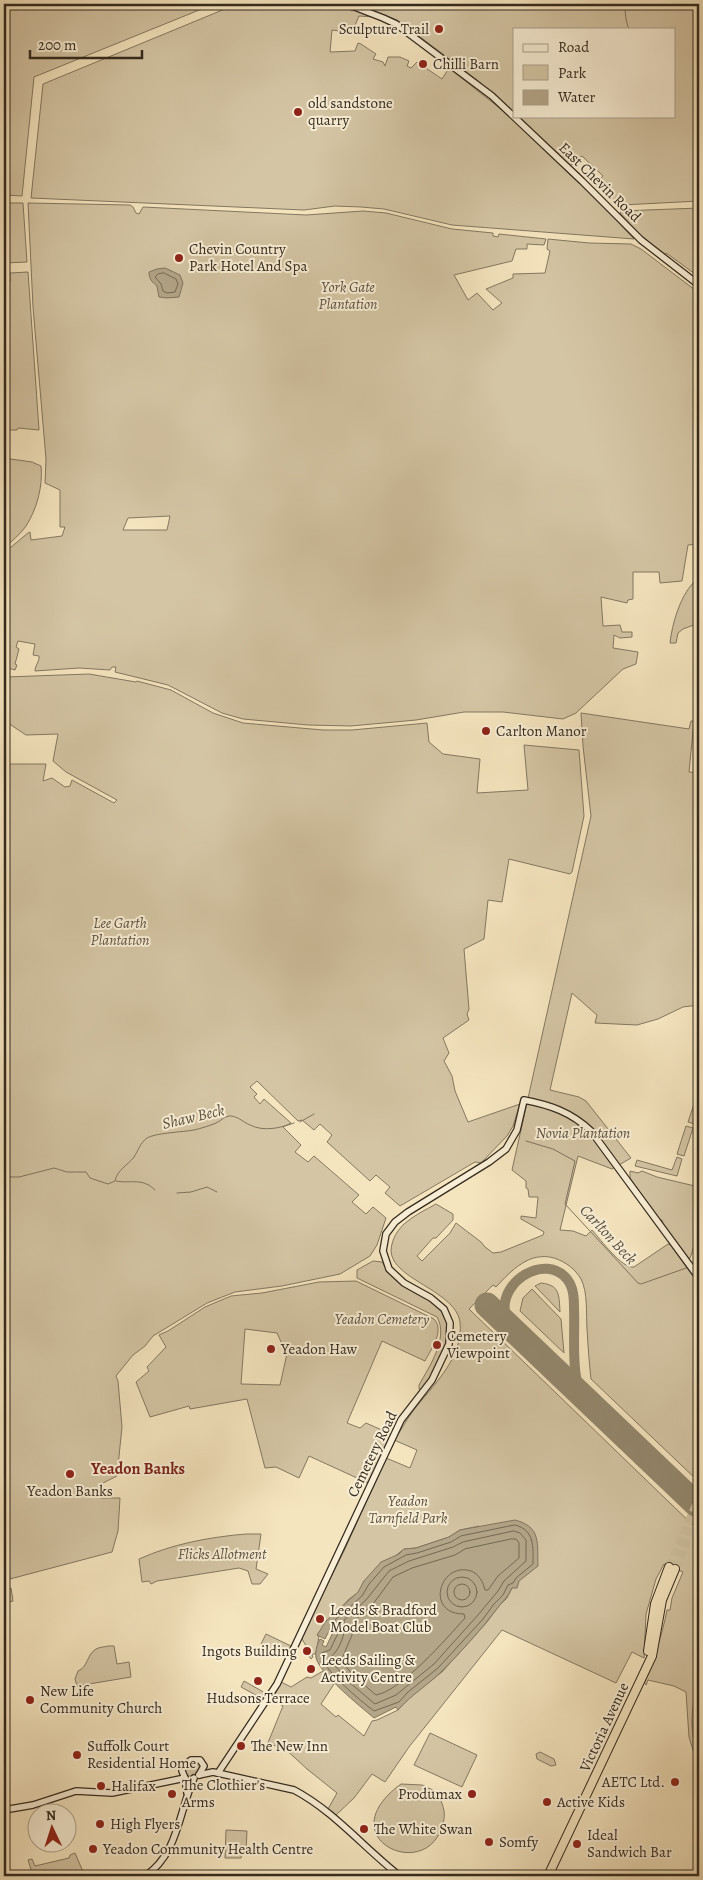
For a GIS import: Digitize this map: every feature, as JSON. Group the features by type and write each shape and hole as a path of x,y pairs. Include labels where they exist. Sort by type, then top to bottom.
{"highway":[{"name":"Victoria Avenue","path":"548,1876 652,1656 662,1600 672,1568"}],"street":[{"name":"East Chevin Road","path":"346,4 396,24 492,96 513,116"},
{"name":"East Chevin Road","path":"515,118 641,240 699,285"},
{"name":"Cemetery Road","path":"216,1772 277,1684 401,1420 432,1380 449,1344 450,1323 444,1309 431,1298 404,1283 389,1269 383,1251 386,1234 395,1222 489,1162 506,1149 517,1130 524,1100 558,1108 581,1122 590,1131 699,1278"},
{"path":"187,1793 182,1771 185,1764 195,1759 200,1760 216,1772 294,1790 333,1818 400,1876"},
{"path":"144,1876 152,1872 162,1861 169,1849 187,1793 202,1771 203,1764"},
{"path":"4,1810 33,1805 76,1791 112,1793 216,1772"}],"green space":[{"path":"4,4 214,4 34,77 22,196 4,195"},
{"path":"237,4 340,4 375,17 359,16 353,30 346,32 332,30 330,52 355,51 358,43 376,54 373,59 383,62 385,66 388,57 400,57 409,61 407,66 411,68 417,62 442,79 449,68 507,114 603,206 634,239 452,225 384,209 361,207 335,206 304,210 31,198 43,84"},
{"path":"357,4 699,4 699,201 622,205 613,201 592,182 593,179 597,182 603,176 582,156 570,166 520,118 676,118 676,28 513,28 513,112 477,80 397,20"},
{"path":"4,203 23,203 27,262 4,263"},
{"name":"York Gate Plantation","path":"28,203 130,205 139,214 143,207 306,215 363,211 386,213 452,229 493,233 493,236 498,237 499,234 546,239 544,245 527,244 527,249 516,249 512,261 454,275 468,300 477,293 493,310 502,303 486,289 513,278 513,274 545,273 550,251 547,249 548,239 589,243 631,244 641,249 699,293 699,544 688,545 682,581 660,583 659,572 633,572 633,599 628,600 627,603 601,597 603,626 620,625 622,632 632,632 632,637 620,638 614,635 613,648 638,652 636,664 623,669 576,713 563,719 503,712 464,712 416,720 351,726 308,725 243,719 222,713 168,685 115,672 116,667 112,667 110,670 79,668 35,671 39,656 33,655 35,644 18,641 16,647 19,649 15,670 4,667 4,553 30,532 31,540 62,536 65,527 60,527 60,490 45,483 46,459 33,307","holes":["170,516 167,530 123,530 128,518"]},
{"path":"699,208 699,277 666,253 665,256 652,248 620,213 621,211"},
{"path":"28,272 39,430 18,428 17,430 4,430 4,283 10,282 10,273"},
{"path":"4,458 32,462 41,466 41,481 38,497 30,519 21,532 4,549"},
{"path":"693,583 699,589 699,623 683,629 678,633 676,643 670,643 677,611"},
{"name":"Lee Garth Plantation","path":"89,674 137,681 171,690 213,713 243,723 323,730 352,730 427,723 429,742 443,754 480,759 477,793 528,790 524,745 579,750 584,816 572,872 570,874 509,859 502,902 488,900 484,939 464,949 469,1009 467,1014 469,1020 443,1038 449,1053 444,1061 452,1076 455,1091 468,1122 520,1104 513,1126 507,1136 481,1163 475,1162 400,1206 385,1193 390,1187 376,1175 370,1181 327,1142 332,1135 320,1124 314,1130 302,1120 298,1121 257,1081 250,1087 257,1094 254,1097 260,1104 264,1099 291,1123 283,1127 301,1145 295,1152 308,1162 314,1156 359,1195 352,1202 366,1214 373,1207 386,1218 377,1245 370,1256 340,1274 282,1286 235,1292 207,1303 153,1336 145,1346 133,1355 116,1376 122,1427 117,1476 99,1485 101,1498 120,1498 118,1531 112,1552 10,1579 4,1546 4,767 5,764 46,764 43,781 52,778 65,787 70,786 72,780 114,803 117,800 66,772 53,761 58,734 26,735 5,721 6,677"},
{"path":"581,713 689,729 691,721 694,721 689,772 699,773 699,1005 683,1007 658,1019 637,1025 595,1023 597,1015 572,993 550,1090 579,1097 586,1101 631,1158 612,1169 578,1156 560,1230 573,1231 586,1236 592,1230 618,1259 634,1267 668,1244 671,1245 699,1285 699,1482 591,1379 585,1290 581,1279 570,1266 554,1258 536,1257 514,1269 496,1287 493,1285 469,1309 699,1531 699,1683 693,1705 692,1720 699,1770 689,1737 686,1692 674,1686 648,1680 646,1685 644,1682 663,1629 667,1610 670,1610 672,1598 683,1572 664,1564 656,1579 646,1614 644,1658 632,1652 616,1683 502,1630 409,1747 385,1782 372,1774 354,1798 336,1815 328,1809 337,1793 282,1746 267,1745 283,1706 272,1700 281,1682 291,1687 307,1677 311,1678 323,1671 334,1684 321,1704 364,1736 372,1721 398,1710 411,1696 442,1672 507,1598 512,1588 479,1526 460,1530 449,1537 416,1548 404,1549 364,1581 359,1592 349,1599 317,1635 319,1636 316,1653 312,1655 311,1659 309,1656 311,1654 302,1639 302,1634 344,1551 386,1458 410,1468 417,1450 394,1440 413,1411 445,1371 457,1348 460,1322 455,1310 446,1300 408,1275 398,1266 392,1256 392,1244 396,1233 419,1213 436,1204 453,1214 453,1220 417,1256 422,1261 450,1233 456,1223 493,1253 501,1252 543,1235 544,1232 521,1219 521,1216 536,1218 538,1197 529,1197 526,1181 512,1170 591,816"},
{"path":"699,1089 699,1109 695,1124 688,1122"},
{"path":"686,1126 693,1128 684,1156 677,1154"},
{"path":"677,1157 682,1159 677,1176 635,1166 637,1160 672,1170"},
{"path":"630,1171 638,1173 642,1171 657,1177 699,1187 699,1232 690,1258 688,1259 664,1227 662,1220 659,1220 630,1178"},
{"path":"373,1261 382,1262 391,1274 436,1306 448,1325 447,1339 442,1355 433,1374 422,1389 419,1389 419,1385 436,1352 441,1334 437,1317 357,1278 357,1270"},
{"name":"Yeadon Cemetery","path":"356,1281 434,1319 437,1324 438,1334 425,1361 382,1341 347,1423 360,1428 366,1423 391,1434 368,1483 309,1456 299,1478 276,1467 265,1468 247,1399 190,1409 189,1406 150,1417 136,1382 149,1371 147,1367 166,1347 159,1335 205,1307 231,1296 262,1293 319,1282","holes":["245,1329 277,1333 282,1344 289,1345 280,1385 241,1384"]},
{"path":"541,1283 552,1286 557,1292 560,1312 535,1286"},
{"path":"532,1289 561,1319 564,1353 520,1311 523,1298"},
{"name":"Flicks Allotment","path":"246,1534 261,1534 256,1569 268,1574 260,1584 252,1584 248,1571 239,1568 157,1581 151,1584 149,1581 142,1582 139,1559 191,1542"},
{"path":"11,1588 13,1601 4,1603 4,1593"},
{"path":"266,1634 291,1646 286,1656 261,1644"},
{"path":"114,1646 117,1664 129,1662 131,1677 77,1686 75,1679 78,1671 84,1667 93,1651 97,1648"},
{"path":"244,1681 267,1694 261,1698 241,1687"},
{"path":"430,1733 477,1755 462,1787 414,1765"},
{"path":"540,1752 554,1759 556,1765 551,1766 537,1759 536,1754"},
{"path":"193,1762 201,1764 200,1771 192,1776 188,1776 185,1773 185,1769"},
{"path":"401,1784 422,1785 437,1792 443,1808 444,1821 440,1832 429,1846 415,1852 400,1852 386,1846 377,1835 374,1820 381,1803"},
{"path":"226,1830 247,1831 246,1851 242,1851 241,1858 225,1858"},
{"path":"75,1853 84,1874 72,1876 33,1876 28,1860 32,1859 35,1866 69,1858 70,1855"}],"water":[{"path":"165,268 180,275 183,283 179,297 159,297 157,286 151,280 149,272"},
{"path":"515,1520 524,1523 534,1532 537,1544 538,1566 519,1581 517,1588 512,1588 483,1626 449,1664 398,1710 396,1707 374,1718 325,1673 316,1658 316,1648 320,1639 324,1641 322,1645 326,1647 335,1628 331,1627 325,1639 317,1635 326,1621 358,1592 364,1581 381,1562 399,1554 404,1549 416,1548 449,1537 460,1530"}],"waterway":[{"path":"336,4 343,8"},
{"path":"402,10 405,4"},
{"path":"626,4 625,10 629,28"},
{"name":"Shaw Beck","path":"300,1122 314,1114"},
{"name":"Shaw Beck","path":"4,1175 19,1177 54,1168 67,1172 86,1172 90,1178 108,1184 115,1181 120,1171 134,1157 143,1142 151,1136 197,1129 216,1123 229,1116 255,1127 266,1129 278,1128 294,1123"},
{"name":"Carlton Beck","path":"526,1141 553,1149 575,1161 565,1204 638,1283 641,1284 689,1267"},
{"path":"116,1181 141,1182 155,1190"},
{"path":"177,1193 191,1192 207,1187 217,1192"},
{"name":"Carlton Beck","path":"693,1265 699,1263"}],"taxiway":[{"path":"515,1332 505,1312 505,1301 509,1290 517,1281 526,1274 536,1270 547,1269 558,1272 567,1279 574,1297 575,1374 580,1387 591,1404"},
{"path":"699,1696 697,1730 699,1747"}],"runway":[{"path":"487,1305 699,1507"}],"tunnel":[{"path":"669,1567 699,1498"},
{"path":"675,1569 699,1513"}],"place":[{"name":"Sculpture Trail","path":"439,29"},
{"name":"Chilli Barn","path":"423,64"},
{"name":"old sandstone quarry","path":"298,112"},
{"name":"Chevin Country Park Hotel And Spa","path":"179,258"},
{"name":"Carlton Manor","path":"486,731"},
{"name":"Cemetery Viewpoint","path":"437,1345"},
{"name":"Yeadon Haw","path":"271,1349"},
{"name":"Yeadon Banks","path":"70,1474"},
{"name":"Leeds & Bradford Model Boat Club","path":"320,1619"},
{"name":"Ingots Building","path":"307,1651"},
{"name":"Leeds Sailing & Activity Centre","path":"311,1669"},
{"name":"Hudsons Terrace","path":"258,1681"},
{"name":"New Life Community Church","path":"30,1700"},
{"name":"The New Inn","path":"241,1746"},
{"name":"Suffolk Court Residential Home","path":"77,1755"},
{"name":"AETC Ltd.","path":"675,1782"},
{"name":"Halifax","path":"101,1786"},
{"name":"The Clothier's Arms","path":"172,1794"},
{"name":"Produmax","path":"472,1794"},
{"name":"Active Kids","path":"547,1802"},
{"name":"High Flyers","path":"100,1824"},
{"name":"The White Swan","path":"364,1829"},
{"name":"Somfy","path":"489,1842"},
{"name":"Ideal Sandwich Bar","path":"577,1844"},
{"name":"Yeadon Community Health Centre","path":"93,1849"}],"district":[{"name":"Yeadon Banks","path":"138,1468"}],"park label":[{"name":"Novia Plantation","path":"583,1133"},
{"name":"Yeadon Tarnfield Park","path":"408,1510"}]}
